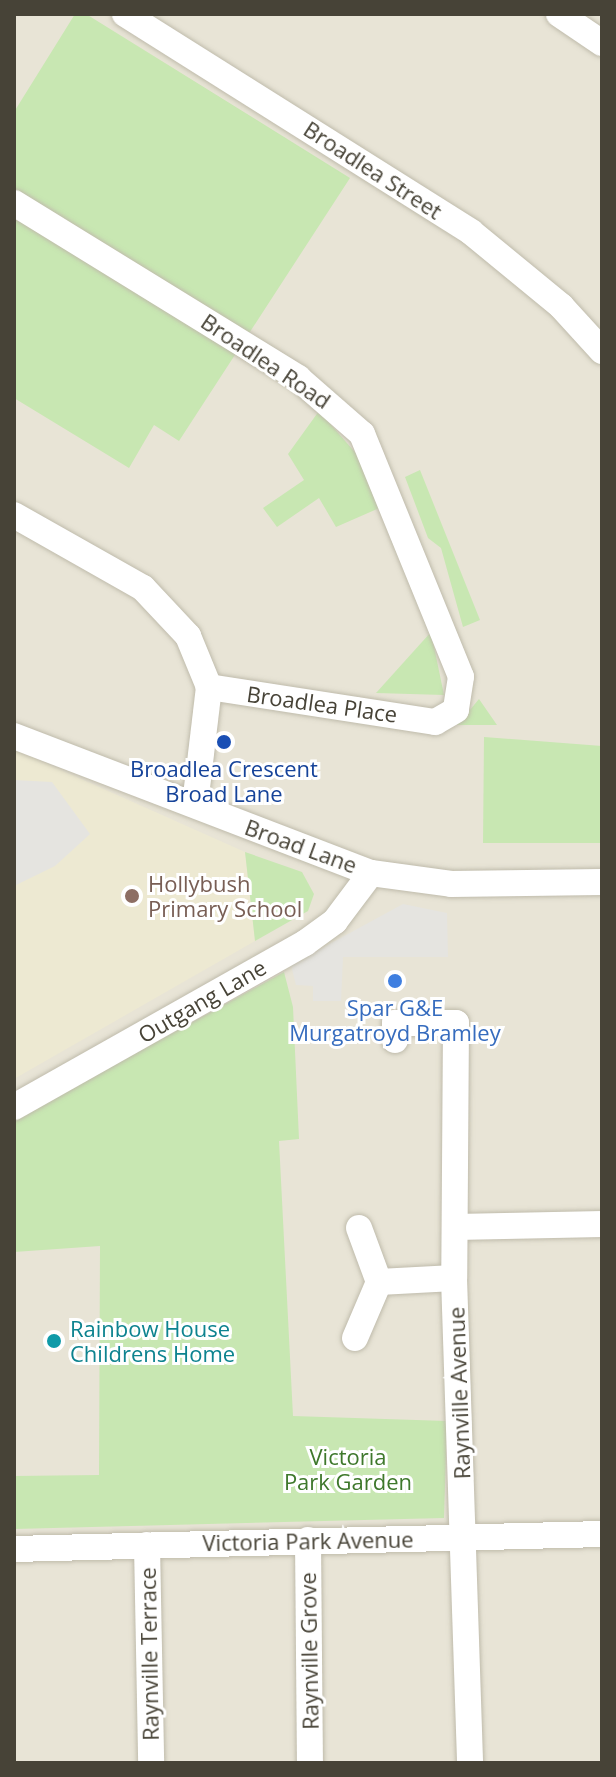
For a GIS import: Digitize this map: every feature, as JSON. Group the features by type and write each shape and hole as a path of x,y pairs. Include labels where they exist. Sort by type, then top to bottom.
{"street":[{"name":"Broadlea Street","path":"125,14 471,232 561,306 602,351"},
{"path":"559,14 602,43"},
{"name":"Broadlea Road","path":"14,203 298,378 362,434 461,677 456,710 435,722"},
{"path":"14,515 143,588 188,636 209,687 195,804"},
{"name":"Broadlea Place","path":"209,687 435,722"},
{"name":"Broad Lane","path":"14,736 371,873 451,884 602,882"},
{"name":"Outgang Lane","path":"14,1107 305,943 335,921 371,873"},
{"name":"Raynville Avenue","path":"395,1040 395,1023 456,1023 454,1278 465,1538 470,1763"},
{"path":"456,1227 602,1224"},
{"path":"355,1338 379,1282 359,1228"},
{"path":"379,1282 454,1278"},
{"name":"Victoria Park Avenue","path":"14,1549 602,1534"},
{"name":"Raynville Grove","path":"308,1540 310,1763"},
{"name":"Raynville Terrace","path":"147,1545 151,1763"}],"shaded area":[{"path":"14,14 602,14 602,1763 14,1763"},
{"name":"Hollybush Primary School","path":"14,749 245,852 255,941 14,1079"},
{"path":"14,780 52,782 90,834 55,866 14,886"},
{"path":"403,904 447,913 448,957 343,957 341,1001 313,1001 313,986 296,985 291,965"}],"green space":[{"path":"75,14 86,14 350,178 179,441 154,425 129,468 14,398 14,112"},
{"path":"319,411 360,458 384,506 336,527 319,498 277,527 263,508 304,480 288,454"},
{"path":"420,470 480,620 463,627 441,548 428,538 405,477"},
{"path":"431,632 444,695 376,693"},
{"path":"479,699 497,725 453,725 469,711"},
{"path":"484,737 602,746 602,843 483,843"},
{"path":"245,852 302,872 314,894 308,911 255,941"},
{"name":"Victoria Park Garden","path":"284,972 293,1007 299,1139 279,1141 293,1416 447,1421 444,1518 14,1529 14,1476 99,1475 100,1246 14,1252 14,1120"}],"place":[{"name":"Broadlea Crescent Broad Lane","path":"224,742"},
{"name":"Hollybush Primary School","path":"132,896"},
{"name":"Spar G&E Murgatroyd Bramley","path":"395,981"},
{"name":"Rainbow House Childrens Home","path":"54,1341"}]}
